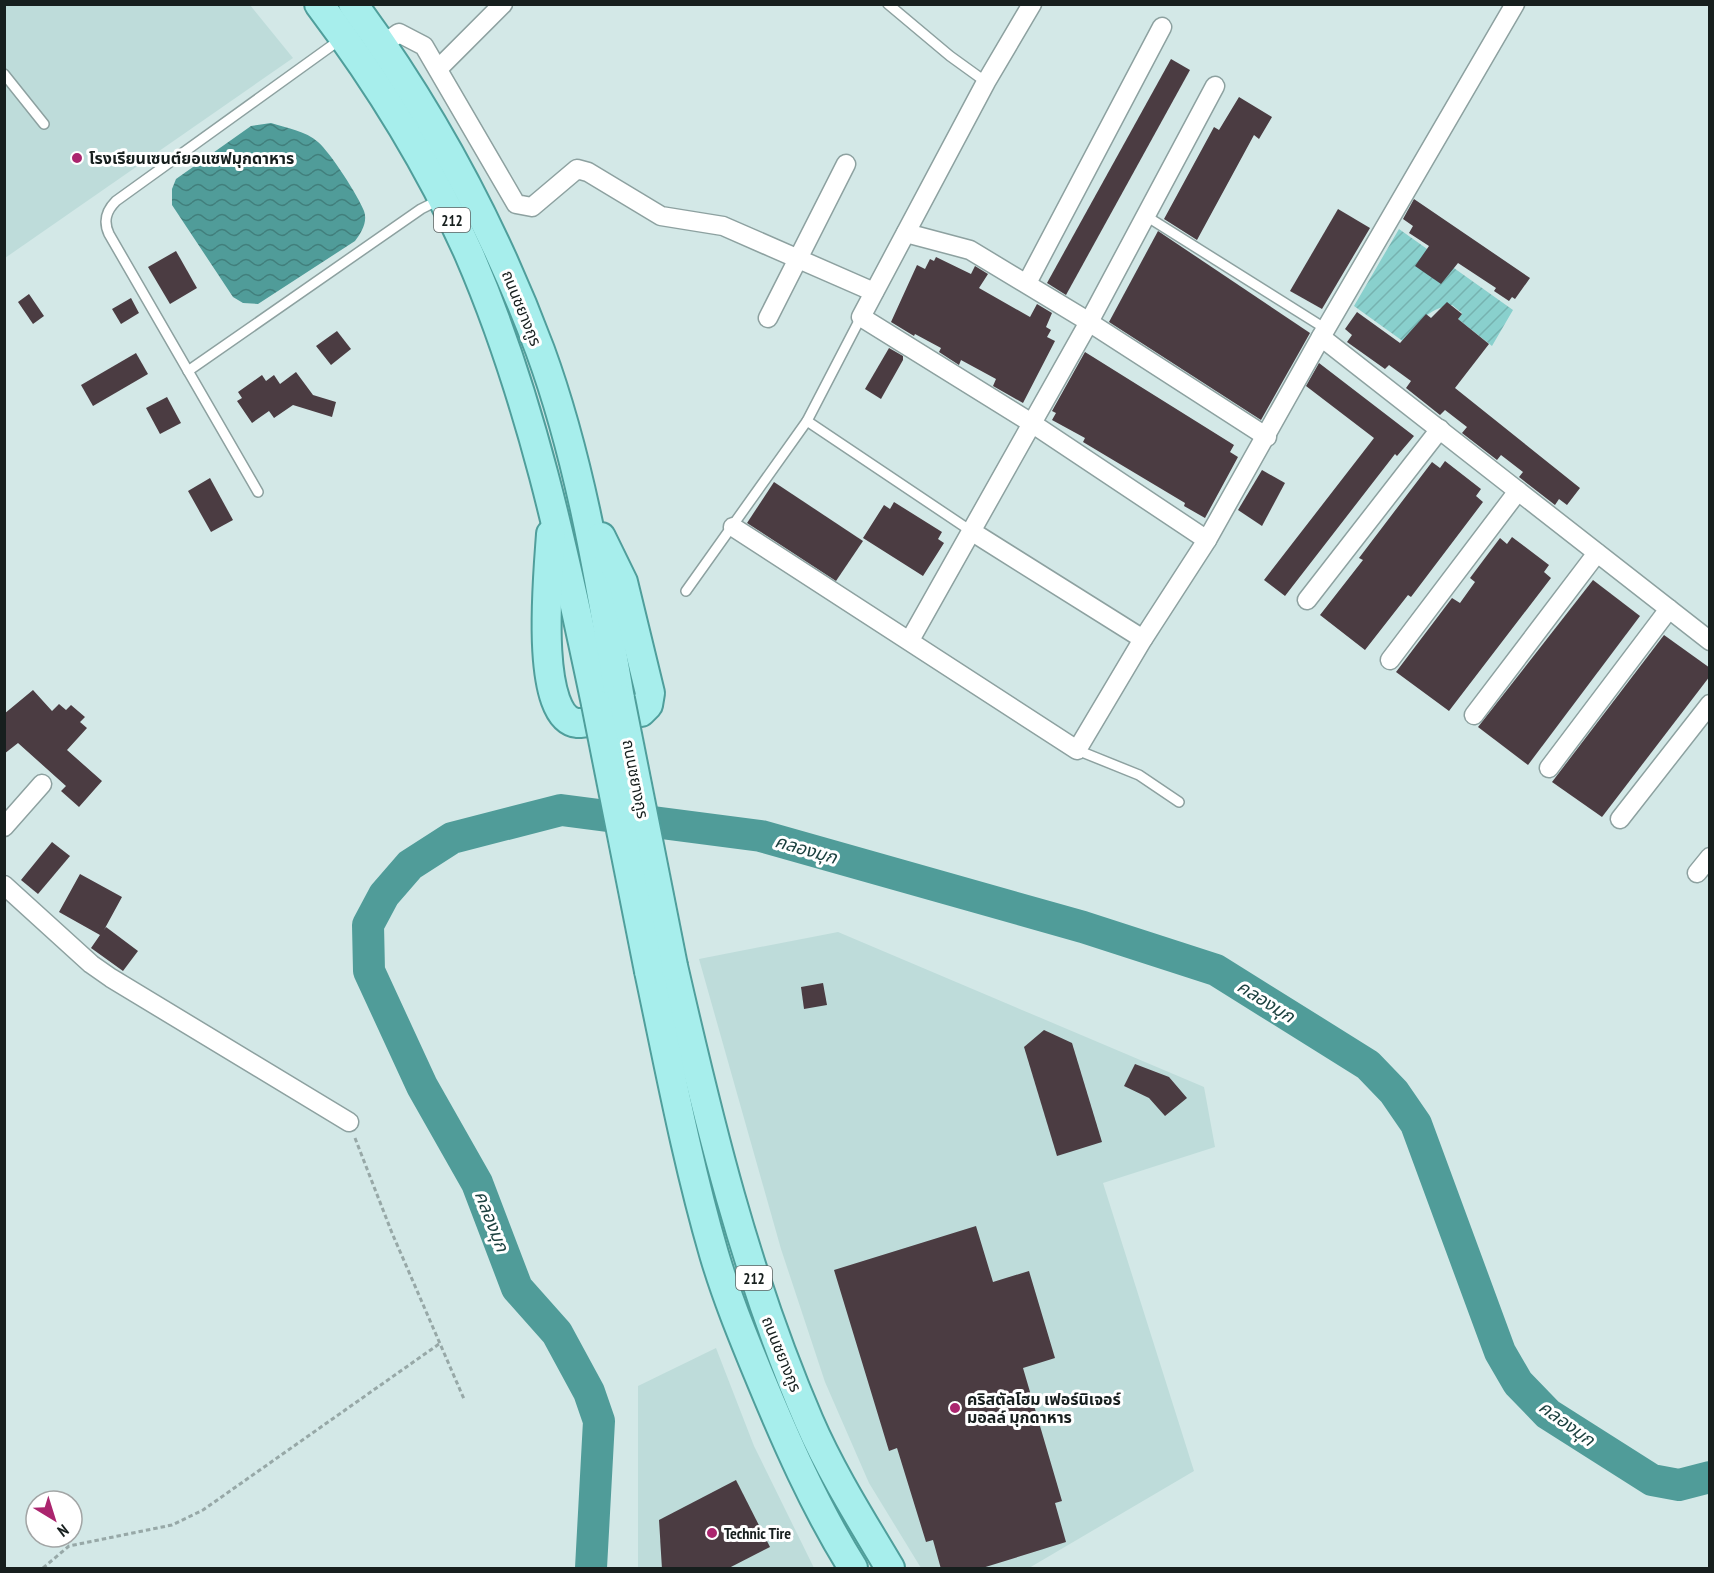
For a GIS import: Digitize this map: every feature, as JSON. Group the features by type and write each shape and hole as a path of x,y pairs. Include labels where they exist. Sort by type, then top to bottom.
{"main road":[{"name":"ถนนชยางกูร","path":"319,4 344,37 412,144 469,254 510,362 608,701"},
{"name":"ถนนชยางกูร","path":"353,4 383,44 438,133 495,242 540,351 582,500 608,701 661,969 687,1147 718,1265 737,1320 784,1438 829,1529 853,1569"},
{"path":"553,508 546,615 547,646 556,703 565,717 577,723 641,712 648,705 650,693 623,582 582,500"},
{"name":"ถนนชยางกูร","path":"661,969 763,1307 810,1424 890,1569"}],"street":[{"path":"438,69 503,4"},
{"path":"1032,4 986,82 861,317 1033,424 1207,540"},
{"path":"733,527 1077,750 1143,639 1207,540 1267,437 1323,333 1515,4"},
{"path":"1027,283 1162,27"},
{"path":"383,44 399,33 424,46 516,204 532,207 577,170 588,172 661,216 723,226 874,292"},
{"path":"910,640 1033,424 1215,86"},
{"path":"768,318 846,164"},
{"path":"906,233 970,250 1089,322 1267,437"},
{"path":"1323,333 1440,429 1710,641"},
{"path":"1306,600 1440,429"},
{"path":"1390,660 1518,491"},
{"path":"971,531 1143,639"},
{"path":"1474,715 1597,553"},
{"path":"1549,768 1669,609"},
{"path":"1620,819 1710,704"},
{"path":"4,827 42,784"},
{"path":"1697,873 1710,857"},
{"path":"4,885 91,964 111,978 349,1122"}],"lane":[{"path":"888,4 950,56 986,82"},
{"path":"258,492 106,228 107,213 116,201 344,37"},
{"path":"4,74 45,124"},
{"path":"188,371 421,209 442,198"},
{"path":"1146,216 1323,333"},
{"path":"686,591 807,421 861,317"},
{"path":"807,421 971,531"},
{"path":"1077,750 1139,775 1179,802"}],"path":[{"path":"349,1122 439,1344 464,1399"},
{"path":"43,1569 69,1546 172,1525 203,1510 439,1344"}],"shaded area":[{"name":"โรงเรียนเซนต์ยอแซฟมุกดาหาร","path":"5,5 250,5 293,58 5,258"},
{"path":"1399,229 1513,310 1492,346 1458,319 1462,313 1452,305 1429,313 1404,342 1354,306"},
{"path":"838,932 1204,1087 1215,1147 1103,1183 1194,1471 1029,1568 921,1568 869,1483 825,1382 781,1249 699,959"},
{"path":"716,1348 754,1446 814,1568 638,1568 638,1386"}],"water":[{"path":"271,123 308,135 323,147 356,196 364,211 365,219 362,231 355,241 258,304 243,303 233,297 172,205 172,189 176,179 251,126"}],"building":[{"path":"1171,59 1190,70 1066,295 1047,283"},
{"path":"1239,97 1272,117 1259,139 1254,135 1197,240 1164,219 1214,127 1219,130"},
{"path":"1414,199 1530,278 1515,299 1512,297 1509,301 1494,291 1496,288 1458,263 1441,284 1415,266 1429,246 1409,233 1413,226 1403,219"},
{"path":"1338,209 1370,228 1322,309 1290,291"},
{"path":"1158,231 1310,333 1261,420 1109,322"},
{"path":"176,251 197,288 170,304 148,267"},
{"path":"936,257 971,274 975,266 988,274 979,288 1030,317 1037,304 1052,313 1046,327 1051,330 1047,337 1055,341 1023,403 993,386 996,379 961,360 959,365 939,352 941,348 915,334 914,336 891,322 917,265 925,269 930,259 934,261"},
{"path":"29,294 44,316 33,324 18,302"},
{"path":"131,298 139,313 121,324 112,309"},
{"path":"1447,302 1462,314 1458,319 1489,344 1455,388 1580,488 1567,505 1559,499 1555,505 1519,477 1523,472 1501,455 1497,460 1462,433 1467,427 1445,410 1440,415 1406,388 1411,381 1389,365 1385,369 1347,342 1352,335 1345,329 1357,312 1400,343 1426,314 1431,318"},
{"path":"337,331 351,349 331,365 316,346"},
{"path":"889,348 903,356 903,360 881,399 865,389"},
{"path":"1085,352 1234,445 1230,452 1238,457 1205,518 1184,506 1185,503 1083,442 1085,438 1052,420 1056,413 1052,411"},
{"path":"136,353 148,374 93,406 81,385"},
{"path":"1319,363 1414,436 1397,456 1395,454 1285,596 1264,580 1374,438 1306,386"},
{"path":"296,372 313,395 336,402 332,417 293,405 274,418 269,411 252,423 237,401 242,398 238,392 262,375 266,381 274,375 280,384"},
{"path":"167,397 181,423 160,434 146,408"},
{"path":"1445,461 1481,489 1476,496 1483,502 1411,597 1408,595 1365,650 1320,615 1363,560 1359,558 1432,462 1440,468"},
{"path":"1262,470 1285,483 1262,526 1238,510"},
{"path":"210,478 233,520 211,532 188,491"},
{"path":"774,482 863,541 836,581 747,523"},
{"path":"894,502 942,532 938,539 944,543 923,576 863,538 884,505 890,509"},
{"path":"1512,537 1549,565 1544,572 1551,578 1449,711 1396,672 1452,598 1460,603 1475,582 1470,578 1500,538 1507,544"},
{"path":"1593,580 1640,616 1528,765 1478,727"},
{"path":"1664,635 1710,668 1710,676 1602,817 1552,782"},
{"path":"33,690 52,711 59,704 66,710 71,705 85,717 80,722 87,728 67,750 102,781 79,807 61,791 66,786 18,743 4,754 4,714"},
{"path":"52,842 70,856 38,894 21,880"},
{"path":"80,874 122,897 104,930 106,927 138,951 123,971 91,948 100,935 59,912"},
{"path":"823,983 827,1005 804,1009 801,987"},
{"path":"1044,1030 1072,1043 1102,1142 1057,1156 1024,1047"},
{"path":"1135,1064 1169,1077 1187,1098 1165,1116 1149,1098 1124,1086"},
{"name":"คริสตัลโฮม เฟอร์นิเจอร์ มอลล์ มุกดาหาร","path":"976,1226 993,1282 1029,1271 1055,1358 1023,1368 1062,1501 1055,1503 1066,1542 979,1569 941,1569 933,1540 926,1542 897,1448 889,1451 834,1270"},
{"name":"Technic Tire","path":"736,1480 770,1547 727,1569 662,1569 659,1520"}],"waterway":[{"name":"คลองมุก","path":"591,1568 599,1421 589,1392 557,1333 517,1288 477,1183 422,1086 369,971 368,925 384,895 410,865 452,838 561,810 761,836 1083,927 1216,970 1368,1065 1394,1092 1416,1124 1500,1352 1518,1383 1548,1414 1652,1480 1679,1485 1710,1477"}],"place":[{"name":"โรงเรียนเซนต์ยอแซฟมุกดาหาร","path":"77,158"},
{"name":"คริสตัลโฮม เฟอร์นิเจอร์ มอลล์ มุกดาหาร","path":"955,1408"},
{"name":"Technic Tire","path":"712,1533"}]}
